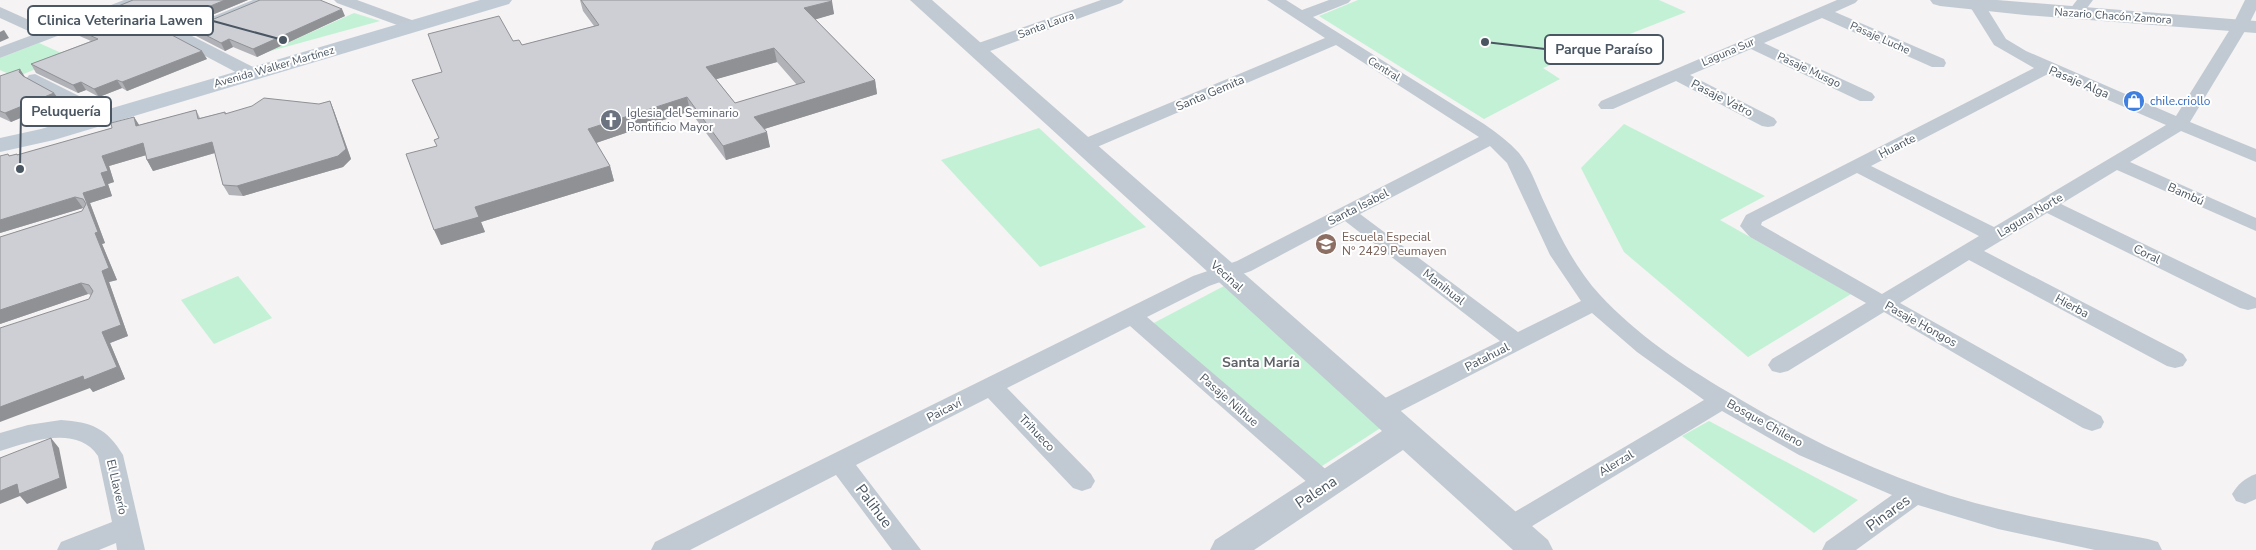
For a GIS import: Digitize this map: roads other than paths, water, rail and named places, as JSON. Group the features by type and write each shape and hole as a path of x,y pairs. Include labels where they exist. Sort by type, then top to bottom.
{"main road":[{"name":"Avenida Walker Martínez","path":"0,153 46,135 502,0"},
{"name":"Avenida Walker Martínez","path":"0,144 46,135"}],"street":[{"path":"0,3 9,0"},
{"path":"0,53 138,0"},
{"path":"253,74 179,36 266,0"},
{"path":"342,0 414,26"},
{"name":"Vecinal","path":"920,0 1536,550"},
{"name":"Santa Laura","path":"976,50 1116,0"},
{"name":"Central","path":"1276,0 1492,138"},
{"path":"1301,16 1342,0"},
{"name":"Laguna Sur","path":"1607,105 1850,0"},
{"name":"Nazario Chacón Zamora","path":"1940,0 1977,4 2080,6 2248,26"},
{"name":"Laguna Norte","path":"1780,366 2180,124 2248,26 2253,0"},
{"name":"Pasaje Alga","path":"1977,4 1994,36 2020,55 2256,156"},
{"path":"0,12 48,34"},
{"name":"Pasaje Luche","path":"1822,12 1938,63"},
{"name":"Santa Gemita","path":"1082,146 1337,39"},
{"name":"Pasaje Musgo","path":"1751,43 1866,97"},
{"name":"Huante","path":"1750,226 1753,219 2047,68"},
{"name":"Pasaje Vatro","path":"1677,75 1768,122"},
{"path":"34,78 107,117"},
{"name":"Santa Isabel","path":"1224,273 1244,266 1492,138"},
{"name":"Bosque Chileno","path":"1492,138 1508,152 1517,164 1558,253 1568,270 1594,303 1641,345 1722,400 1823,454 1914,493 1984,515 2148,550"},
{"name":"Bambú","path":"2116,163 2256,225"},
{"path":"1857,166 1995,236"},
{"name":"Coral","path":"2046,205 2248,303"},
{"name":"Manihual","path":"1347,212 1516,342"},
{"name":"Pasaje Hongos","path":"1750,226 1758,233 2092,422"},
{"name":"Hierba","path":"1969,252 2175,360"},
{"name":"Paicaví","path":"667,550 1201,281 1224,273"},
{"name":"Patahual","path":"1380,412 1594,303"},
{"name":"Pasaje Nilhue","path":"1132,316 1327,484"},
{"name":"Trihueco","path":"991,386 1082,481"},
{"name":"Alerzal","path":"1510,527 1722,400"},
{"name":"El Llaverío","path":"0,442 49,431 82,432 94,436 102,442 110,456 128,538"},
{"name":"Palena","path":"1227,550 1404,433"},
{"name":"Palihue","path":"840,462 907,550"},
{"name":"Pinares","path":"1836,550 1914,493"},
{"path":"71,550 128,538"}],"place":[{"name":"Clinica Veterinaria Lawen","path":"283,40"},
{"name":"Parque Paraíso","path":"1485,42"},
{"name":"chile.criollo","path":"2134,101"},
{"name":"Iglesia del Seminario Pontificio Mayor","path":"611,120"},
{"name":"Peluquería","path":"20,169"},
{"name":"Escuela Especial N° 2429 Peumayen","path":"1326,244"}],"district":[{"name":"Santa María","path":"1261,362"}]}
